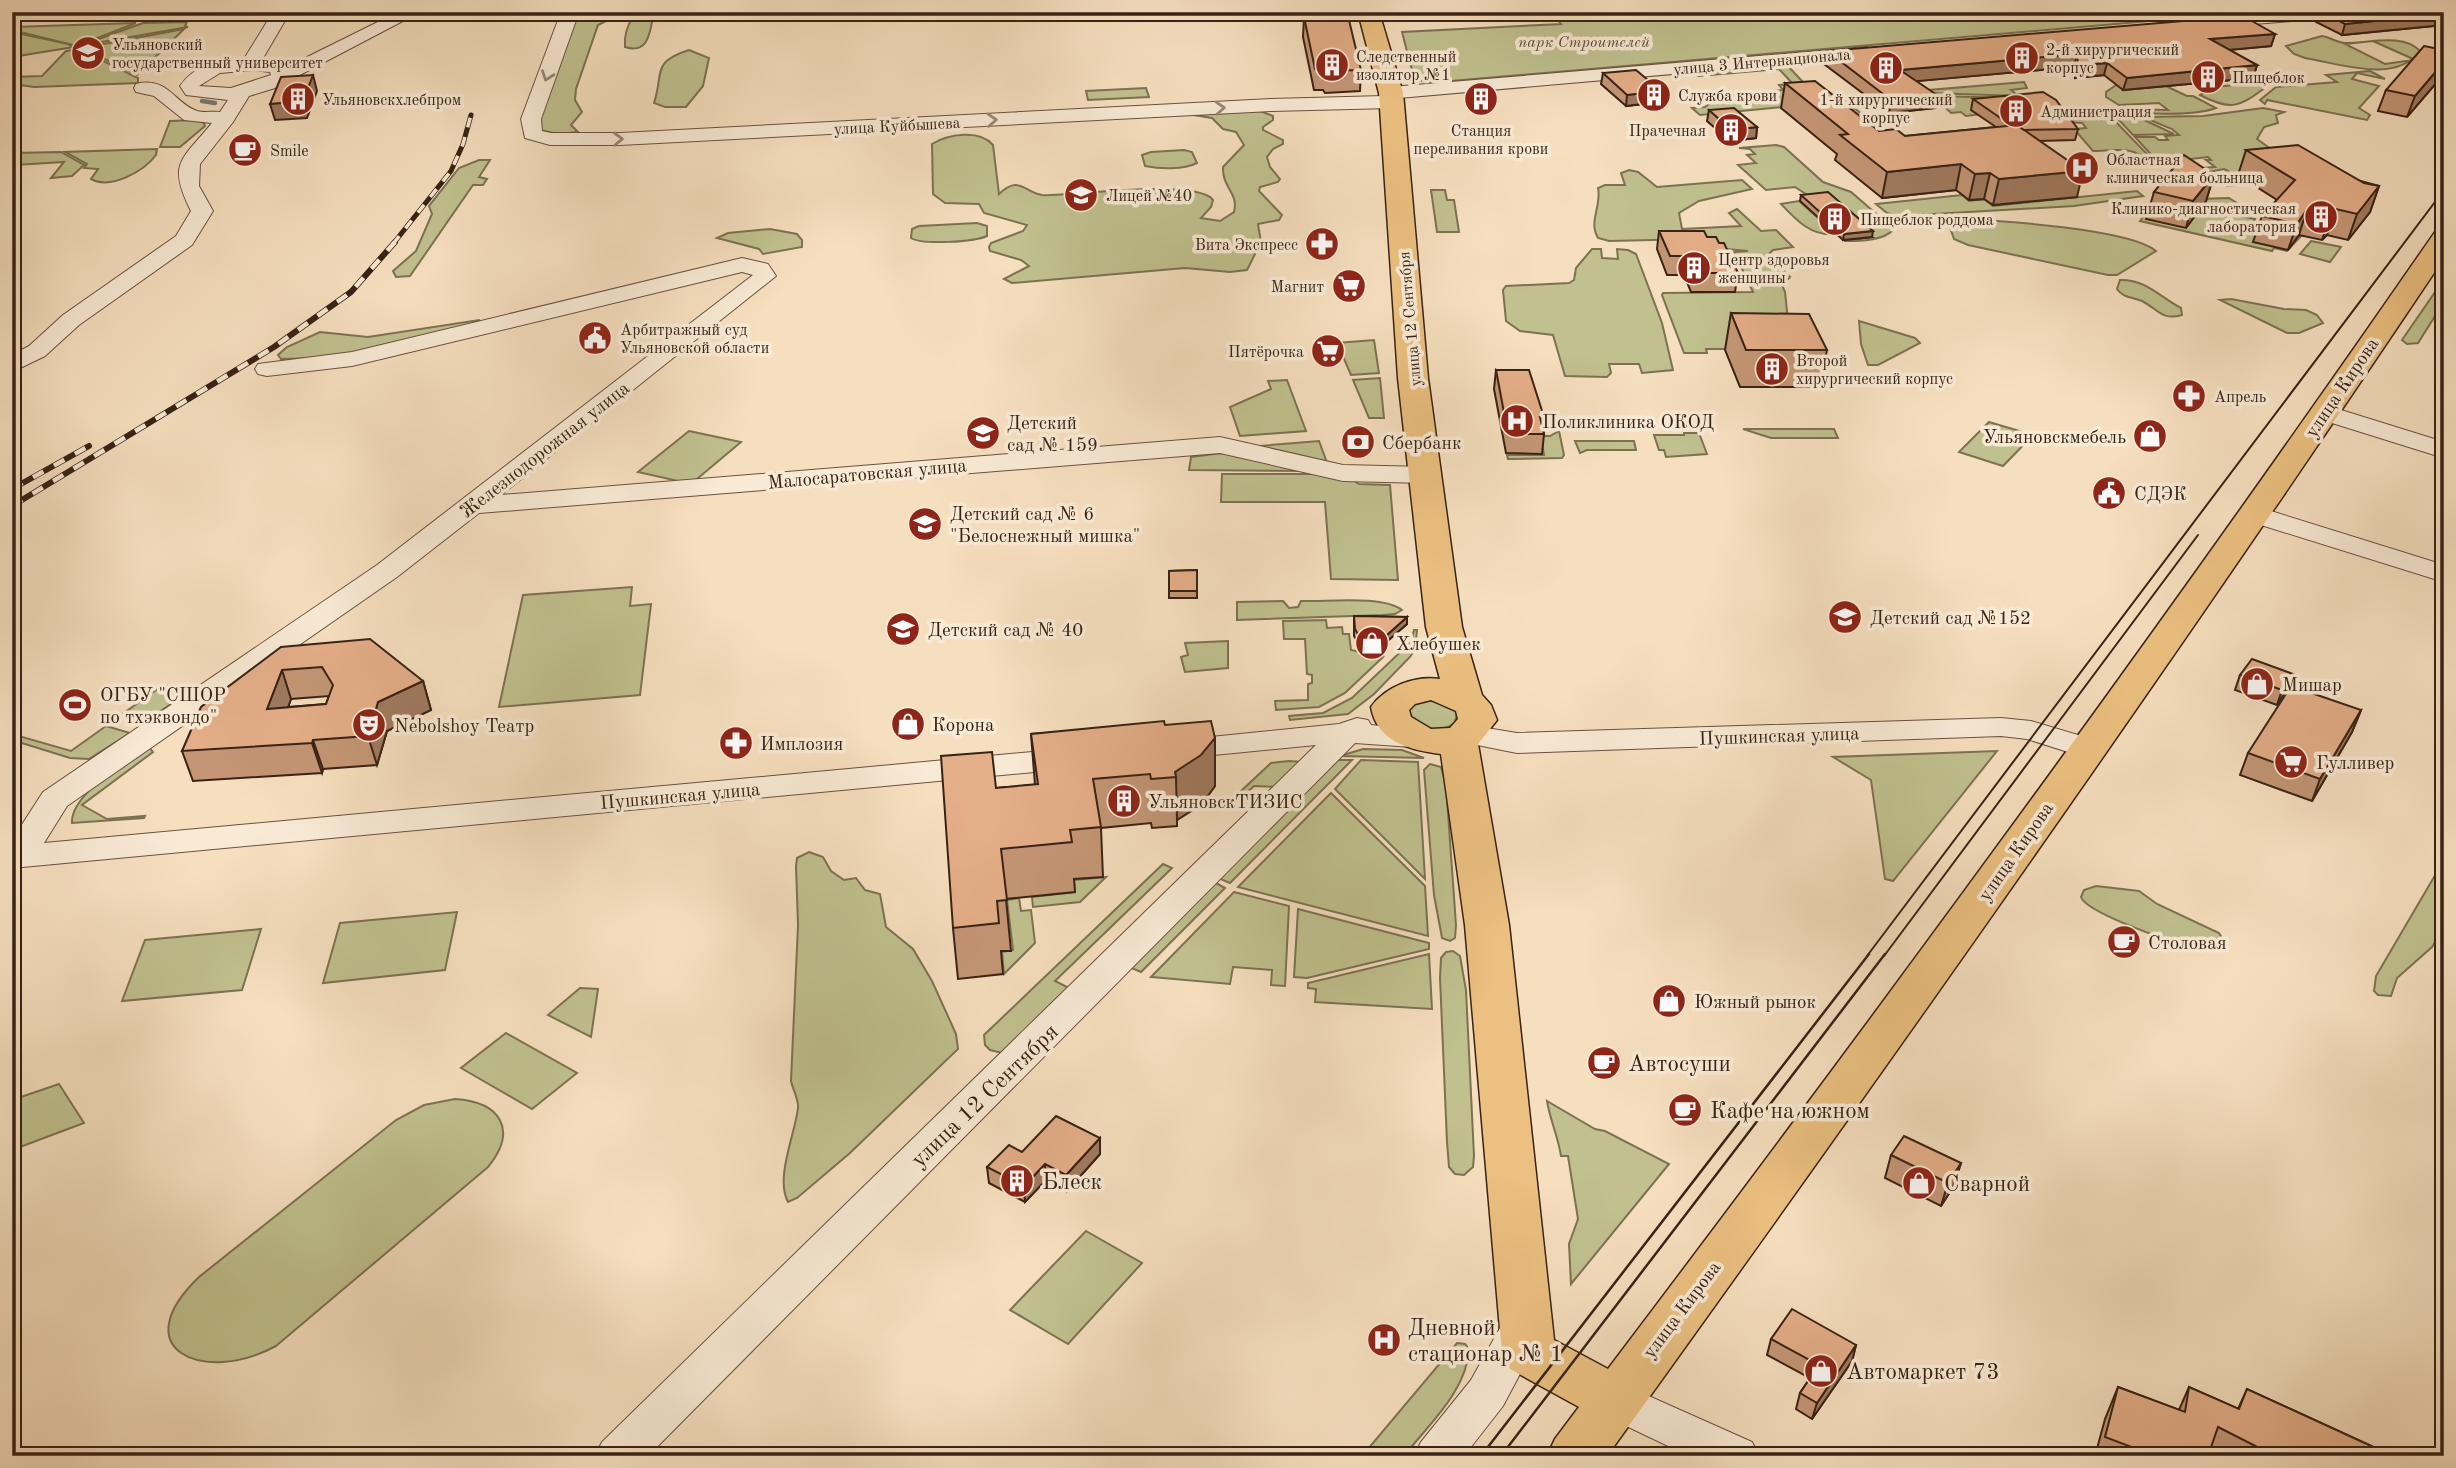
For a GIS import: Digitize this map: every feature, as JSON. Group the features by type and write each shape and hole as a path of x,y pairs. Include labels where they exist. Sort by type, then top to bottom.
{"main road":[{"name":"улица 12 Сентября","path":"1368,12 1391,97 1413,378 1444,627 1463,723 1487,925 1529,1353 1615,1400"},
{"name":"улица Кирова","path":"1575,1456 1873,1052 2255,514 2444,238"},
{"path":"1395,702 1413,691 1431,689 1449,692 1463,723 1435,741 1412,737 1392,723 1389,715 1395,702 1430,659 1444,627"}],"street":[{"path":"250,64 282,12"},
{"path":"193,79 189,86 193,91 241,94 412,12"},
{"name":"улица Куйбышева","path":"570,12 531,120 532,134 550,139 646,138 1314,104 1391,97"},
{"path":"2190,24 2220,16 2342,12"},
{"name":"улица 3 Интернационала","path":"1391,97 1888,50"},
{"path":"226,118 191,116 160,91 144,88 147,84 193,79 215,69 250,64 276,67 281,70 280,77"},
{"path":"12,365 37,351 71,320 184,240 202,211 189,186 191,163 241,94"},
{"name":"Железнодорожная улица","path":"16,856 55,799 387,571 765,276 760,269 741,265 352,359 267,369"},
{"path":"2325,413 2444,450"},
{"name":"Малосаратовская улица","path":"474,505 1220,444 1343,473 1426,475"},
{"path":"2255,514 2444,574"},
{"path":"1347,733 1395,702"},
{"name":"Пушкинская улица","path":"1463,723 1517,743 2001,727 2031,730 2087,748"},
{"path":"1147,752 1347,733 1412,737"},
{"name":"улица 12 Сентября","path":"618,1456 1347,733"},
{"name":"Пушкинская улица","path":"16,856 1106,755"},
{"path":"1437,1456 1487,1394 1525,1323"},
{"path":"1615,1400 1736,1456"}],"green space":[{"path":"574,12 600,12 592,21 606,21 598,25 576,89 575,100 582,112 571,125 578,132 558,134 535,129"},
{"path":"632,12 654,12 647,39 640,47 633,49 625,47 626,31 633,17"},
{"name":"парк Строителей","path":"1552,12 1769,12 1773,16 1859,12 2194,12 2197,17 1428,83 1417,79 1411,67 1402,32 1561,24"},
{"path":"187,22 185,26 188,27 79,46 143,23"},
{"path":"136,23 77,46 12,30 12,27"},
{"path":"184,29 137,75 82,48"},
{"path":"12,32 68,44 74,47 12,57"},
{"path":"2322,36 2344,43 2373,41 2345,44 2385,64 2410,60 2397,67 2367,69 2305,58 2294,54 2286,46"},
{"path":"2373,41 2404,42 2420,51 2412,59"},
{"path":"79,49 138,78 138,83 34,87 12,84 12,77 42,76 66,51"},
{"path":"689,50 709,58 703,86 686,107 665,107 654,103 664,64 677,54"},
{"path":"1786,64 1818,98 1813,104 1700,115 1692,108 1705,107 1719,96 1783,90 1779,85 1793,84 1779,69 1699,76 1689,72"},
{"path":"2370,71 2385,79 2357,73 2352,79 2379,86 2359,108 2370,115 2367,120 2267,100 2265,104 2260,100 2276,87 2337,82 2326,75"},
{"path":"2153,80 2216,108 2185,113 2146,113 2127,109 2168,110 2159,103 2119,105 2106,97 2106,92 2119,83"},
{"path":"2275,81 2247,100 2232,105 2200,95 2214,87"},
{"path":"2024,82 2027,88 2011,90 2018,96 1930,93 1929,90"},
{"path":"1146,88 1149,97 1088,100 1086,91"},
{"path":"1934,96 2018,98 1982,114 1966,116 1961,112 1951,113"},
{"path":"1846,97 1894,97 1899,101 1852,106 1864,116 1900,112 1910,120 1877,127 1860,123 1853,110 1835,103"},
{"path":"2263,108 2284,112 2276,115 2278,123 2264,127 2257,139 2299,169 2238,175 2236,176 2247,184 2227,186 2218,178 2228,171 2224,169 2209,172 2162,166 2181,163 2190,169 2215,167 2206,160 2211,160 2208,157 2157,161 2135,137 2168,140 2165,136 2179,135 2172,129 2143,117 2203,116"},
{"path":"1260,111 1273,116 1273,120 1263,127 1263,130 1283,140 1283,144 1273,149 1267,157 1270,167 1280,179 1260,187 1259,191 1282,215 1279,220 1258,224 1261,242 1247,270 1230,272 1185,268 1012,283 1004,279 1029,266 1021,260 990,251 989,247 991,243 1023,231 1027,225 984,213 979,204 945,203 933,194 932,144 946,138 972,135 993,145 999,194 1012,185 1022,186 1042,195 1132,190 1191,191 1205,194 1213,200 1211,207 1201,218 1220,221 1234,212 1235,205 1223,174 1223,167 1244,145 1236,132 1223,129 1212,118 1193,115"},
{"path":"2138,117 2174,134 2133,135 2117,118"},
{"path":"2112,118 2148,155 2142,157 2126,150 2093,151 2074,129 2086,128 2082,123 2049,121"},
{"path":"196,120 205,126 180,147 160,147 170,121"},
{"path":"1776,145 1784,147 1823,182 1851,192 1894,229 1878,238 1844,241 1871,237 1795,187 1766,190 1738,165 1756,163 1747,155 1755,154 1750,149 1739,148"},
{"path":"157,149 156,155 144,167 126,177 108,182 91,179 98,169 84,168 87,164 65,152"},
{"path":"61,152 84,165 72,176 51,178 64,162 16,165 18,162 12,156 12,153"},
{"path":"1151,152 1192,152 1197,163 1178,168 1151,167 1145,166 1142,155"},
{"path":"479,160 490,160 479,177 487,179 483,185 473,185 410,276 396,277 393,271 416,251 432,214 429,206 459,168"},
{"path":"1629,170 1638,172 1657,187 1742,180 1752,189 1699,201 1679,213 1682,229 1741,226 1729,213 1737,209 1761,231 1776,230 1793,247 1773,250 1768,255 1790,277 1782,285 1791,349 1706,349 1707,353 1684,353 1663,293 1753,292 1734,252 1748,251 1715,248 1697,239 1609,241 1598,238 1594,226 1598,188 1605,185 1625,185 1621,173"},
{"path":"1431,190 1445,190 1447,200 1454,200 1459,232 1437,232"},
{"path":"2137,191 2143,196 2074,206 1898,216 1887,213 1876,204 1962,195 1969,201 1984,199 1993,206"},
{"path":"2229,198 2237,203 2229,214 2255,219 2252,225 2301,236 2287,251 2274,248 2272,251 2140,221 2154,203 2164,200"},
{"path":"1799,201 1836,234 1812,230 1799,222 1781,204"},
{"path":"1964,219 2094,232 2142,243 2156,251 2117,275 2108,275 1968,245 1954,239 1948,222"},
{"path":"977,223 987,226 987,236 948,242 911,238 912,229 919,226"},
{"path":"770,229 797,234 802,240 802,247 763,254 759,249 717,238 728,233"},
{"path":"2311,241 2341,247 2330,262 2300,254"},
{"path":"1592,249 1601,249 1602,258 1618,259 1617,249 1636,254 1662,323 1673,370 1642,373 1639,364 1609,364 1611,373 1607,377 1565,376 1553,335 1520,331 1506,321 1503,290 1506,286 1569,283 1574,280 1576,268"},
{"path":"2444,279 2444,302 2418,343 2407,344 2402,340"},
{"path":"2120,280 2138,283 2153,290 2181,308 2182,315 2164,315 2142,301 2122,294 2117,289"},
{"path":"2231,299 2284,309 2306,310 2317,315 2323,323 2299,333 2287,333 2220,300"},
{"path":"479,320 481,323 357,352 281,359 278,355 287,347 320,332 368,337"},
{"path":"1859,321 1915,338 1920,343 1878,365 1868,365 1861,344"},
{"path":"1374,340 1379,373 1351,375 1337,343"},
{"path":"1380,378 1384,418 1369,418 1353,380"},
{"path":"1287,380 1306,431 1240,436 1230,407 1271,389 1268,381"},
{"path":"1989,422 2033,435 2003,466 1959,452"},
{"path":"1743,429 1834,429 1838,438 1771,438"},
{"path":"689,431 741,442 691,484 638,472"},
{"path":"1559,431 1564,455 1562,458 1508,459 1507,455 1544,455 1541,436 1550,436"},
{"path":"1699,433 1707,454 1666,457 1664,450 1659,450 1654,435"},
{"path":"1319,441 1329,468 1247,447"},
{"path":"1575,441 1634,441 1636,450 1587,450 1580,453"},
{"path":"1222,453 1306,471 1189,470 1191,457"},
{"path":"1222,474 1326,474 1347,476 1359,484 1390,485 1398,580 1331,579 1325,502 1221,502"},
{"path":"632,587 630,606 651,604 640,695 499,707 523,595"},
{"path":"1353,600 1381,602 1402,610 1383,615 1237,620 1237,602 1283,601 1289,608 1298,607 1301,601"},
{"path":"1326,620 1327,628 1342,627 1343,634 1349,634 1351,650 1383,657 1345,693 1319,707 1276,710 1275,701 1308,700 1308,684 1312,683 1312,675 1307,674 1305,639 1284,639 1283,621"},
{"path":"1414,630 1417,630 1415,649 1410,657 1374,694 1348,714 1290,720 1289,716 1323,713 1352,698 1411,642"},
{"path":"1228,641 1228,668 1185,672 1181,657 1188,655 1185,643"},
{"path":"163,685 189,692 147,720 124,713"},
{"path":"1429,700 1453,707 1457,712 1455,723 1434,729 1412,722 1409,711 1413,705"},
{"path":"106,726 130,733 89,759 70,758 12,740 12,734 71,751"},
{"path":"147,745 153,752 82,805 107,819 145,816 144,818 72,823 80,801 90,790"},
{"path":"1363,749 1402,750 1424,758 1340,756"},
{"path":"1997,751 1893,881 1885,879 1871,780 1833,757"},
{"path":"1338,760 1352,760 1230,883 1218,878"},
{"path":"1361,760 1418,762 1425,879 1335,789"},
{"path":"1305,762 1280,787 1254,786 1245,794 1240,792 1271,763"},
{"path":"1430,764 1441,767 1446,785 1456,925 1455,938 1450,941 1442,938 1434,895 1424,770"},
{"path":"1331,793 1425,886 1428,936 1238,887"},
{"path":"809,852 823,857 831,871 844,880 856,878 865,890 880,894 886,927 913,949 932,981 956,1034 958,1049 850,1153 797,1198 788,1202 785,1169 798,1108 791,1081 798,925 796,866 797,858"},
{"path":"2444,860 2444,928 2432,947 2397,978 2391,996 2378,995 2374,991 2376,976"},
{"path":"1163,864 1172,868 1055,981 1071,989 1002,1053 990,1050 985,1045 984,1035"},
{"path":"1106,877 1080,902 1033,907 1032,897 1075,892 1074,880"},
{"path":"1214,882 1225,888 1141,972 1129,967"},
{"path":"2096,886 2139,891 2157,904 2219,933 2222,938 2184,943 2128,925 2096,910 2081,897 2084,890"},
{"path":"1234,892 1289,906 1285,986 1271,985 1272,970 1233,967 1230,984 1151,977"},
{"path":"1019,898 1021,911 1031,910 1035,943 1004,974 1002,952 1013,950 1007,900"},
{"path":"1298,909 1429,943 1429,949 1307,978 1294,977"},
{"path":"457,912 445,970 323,983 340,923"},
{"path":"261,929 242,990 122,1001 145,940"},
{"path":"1453,951 1460,956 1466,990 1474,1156 1473,1167 1464,1175 1455,1174 1449,1167 1447,1142 1440,978 1441,958 1446,952"},
{"path":"1429,954 1432,1009 1315,1002 1316,989 1308,988 1308,983"},
{"path":"580,988 598,989 591,1037 548,1015"},
{"path":"506,1033 577,1073 532,1109 461,1068"},
{"path":"59,1084 84,1123 12,1150 12,1100"},
{"path":"455,1099 484,1106 500,1120 502,1141 488,1167 276,1346 249,1357 223,1362 200,1361 182,1354 171,1341 169,1324 178,1303 199,1277 396,1120 424,1105"},
{"path":"1547,1101 1595,1129 1605,1131 1669,1164 1571,1284 1569,1244 1578,1219 1568,1156 1561,1156"},
{"path":"1086,1231 1142,1263 1068,1344 1010,1310"},
{"path":"1457,1343 1465,1344 1469,1349 1461,1379 1445,1407 1404,1456 1362,1456"}],"building":[{"path":"2322,12 2443,12 2444,14 2345,24"},
{"path":"1348,16 1361,70 1315,69 1304,17"},
{"path":"2243,16 2275,34 2210,39 2257,65 2127,78 2107,63 2078,65 2077,54 1900,70 1937,95 1891,100 1827,51"},
{"path":"2424,46 2444,50 2444,62 2415,96 2386,90"},
{"path":"1636,70 1661,91 1627,95 1603,73"},
{"path":"313,75 303,101 270,104 281,77"},
{"path":"1815,81 1879,131 1896,129 1905,136 2017,125 2083,171 1999,179 1990,173 1975,174 1961,164 1887,172 1840,135 1848,134 1785,83"},
{"path":"2043,92 2056,100 2078,129 2024,130 2017,125 2012,126 1973,99"},
{"path":"1734,108 1757,127 1731,130 1709,110"},
{"path":"2298,145 2364,183 2379,186 2357,214 2336,209 2331,214 2307,209 2297,224 2262,216 2295,180 2246,150"},
{"path":"2184,155 2214,175 2193,201 2154,192"},
{"name":"Пищеблок роддома","path":"1828,192 1873,231 1844,234 1801,195"},
{"path":"1659,231 1704,231 1707,237 1716,237 1719,243 1724,243 1738,273 1693,273 1686,256 1670,256"},
{"path":"1731,313 1809,314 1827,350 1746,350"},
{"path":"1496,370 1529,370 1544,417 1540,417 1544,434 1508,434"},
{"path":"1197,570 1197,591 1169,591 1169,571"},
{"name":"Хлебушек","path":"1354,616 1407,617 1377,644 1363,643 1355,629"},
{"path":"370,639 423,681 378,702 368,736 313,740 312,743 182,751 201,707 281,647","holes":["322,667 333,685 326,704 267,709 282,670"]},
{"path":"2252,659 2293,674 2282,690 2240,675"},
{"name":"Гулливер","path":"2291,686 2361,710 2320,779 2248,753"},
{"path":"1164,721 1165,725 1211,721 1215,738 1201,755 1175,772 1176,777 1151,779 1150,774 1093,779 1101,827 1070,830 1072,842 1001,849 1007,900 997,901 999,923 953,928 941,756 992,752 996,788 1038,784 1031,734"},
{"path":"1056,1116 1100,1138 1066,1175 1045,1164 1024,1186 987,1167 1009,1145 1022,1152"},
{"path":"1904,1136 1961,1163 1948,1183 1891,1155"},
{"path":"1792,1309 1856,1345 1817,1403 1800,1393 1819,1365 1771,1339"},
{"path":"2118,1387 2185,1412 2189,1387 2239,1409 2247,1389 2393,1456 2275,1456 2218,1427 2208,1456 2155,1456 2105,1437"}],"waterway":[{"path":"202,101 215,103"}],"tram line":[{"path":"1867,956 2444,190"},
{"path":"1884,956 2198,535"},
{"path":"1481,1456 1869,954"},
{"path":"1501,1456 1885,954"}],"railway":[{"path":"393,244 451,171 463,144 471,115"},
{"path":"12,506 274,347 351,292 395,242"},
{"path":"12,489 89,446"}],"place":[{"name":"Ульяновский государственный университет","path":"88,53"},
{"name":"2-й хирургический корпус","path":"2022,58"},
{"name":"Следственный изолятор №1","path":"1332,65"},
{"name":"1-й хирургический корпус","path":"1886,68"},
{"name":"Пищеблок","path":"2208,77"},
{"name":"Служба крови","path":"1654,95"},
{"name":"Ульяновскхлебпром","path":"298,99"},
{"name":"Станция переливания крови","path":"1481,99"},
{"name":"Администрация","path":"2016,111"},
{"name":"Прачечная","path":"1731,130"},
{"name":"Smile","path":"245,150"},
{"name":"Областная клиническая больница","path":"2082,168"},
{"name":"Лицей №40","path":"1081,195"},
{"name":"Клинико-диагностическая лаборатория","path":"2321,217"},
{"name":"Пищеблок роддома","path":"1835,219"},
{"name":"Вита Экспресс","path":"1322,244"},
{"name":"Центр здоровья женщины","path":"1694,268"},
{"name":"Магнит","path":"1349,286"},
{"name":"Арбитражный суд Ульяновской области","path":"595,338"},
{"name":"Пятёрочка","path":"1328,351"},
{"name":"Второй хирургический корпус","path":"1772,369"},
{"name":"Апрель","path":"2189,396"},
{"name":"Поликлиника ОКОД","path":"1517,421"},
{"name":"Детский сад № 159","path":"983,433"},
{"name":"Ульяновскмебель","path":"2150,436"},
{"name":"Сбербанк","path":"1358,442"},
{"name":"СДЭК","path":"2109,493"},
{"name":"Детский сад № 6 \"Белоснежный мишка\"","path":"925,524"},
{"name":"Детский сад №152","path":"1845,617"},
{"name":"Детский сад № 40","path":"903,629"},
{"name":"Хлебушек","path":"1372,643"},
{"name":"Мишар","path":"2257,684"},
{"name":"ОГБУ \"СШОР по тхэквондо\"","path":"75,705"},
{"name":"Корона","path":"908,724"},
{"name":"Nebolshoy Театр","path":"369,725"},
{"name":"Имплозия","path":"736,743"},
{"name":"Гулливер","path":"2291,762"},
{"name":"УльяновскТИЗИС","path":"1124,801"},
{"name":"Столовая","path":"2124,942"},
{"name":"Южный рынок","path":"1669,1001"},
{"name":"Автосуши","path":"1604,1063"},
{"name":"Кафе на южном","path":"1685,1110"},
{"name":"Блеск","path":"1017,1181"},
{"name":"Сварной","path":"1919,1183"},
{"name":"Дневной стационар № 1","path":"1384,1340"},
{"name":"Автомаркет 73","path":"1821,1371"}]}
